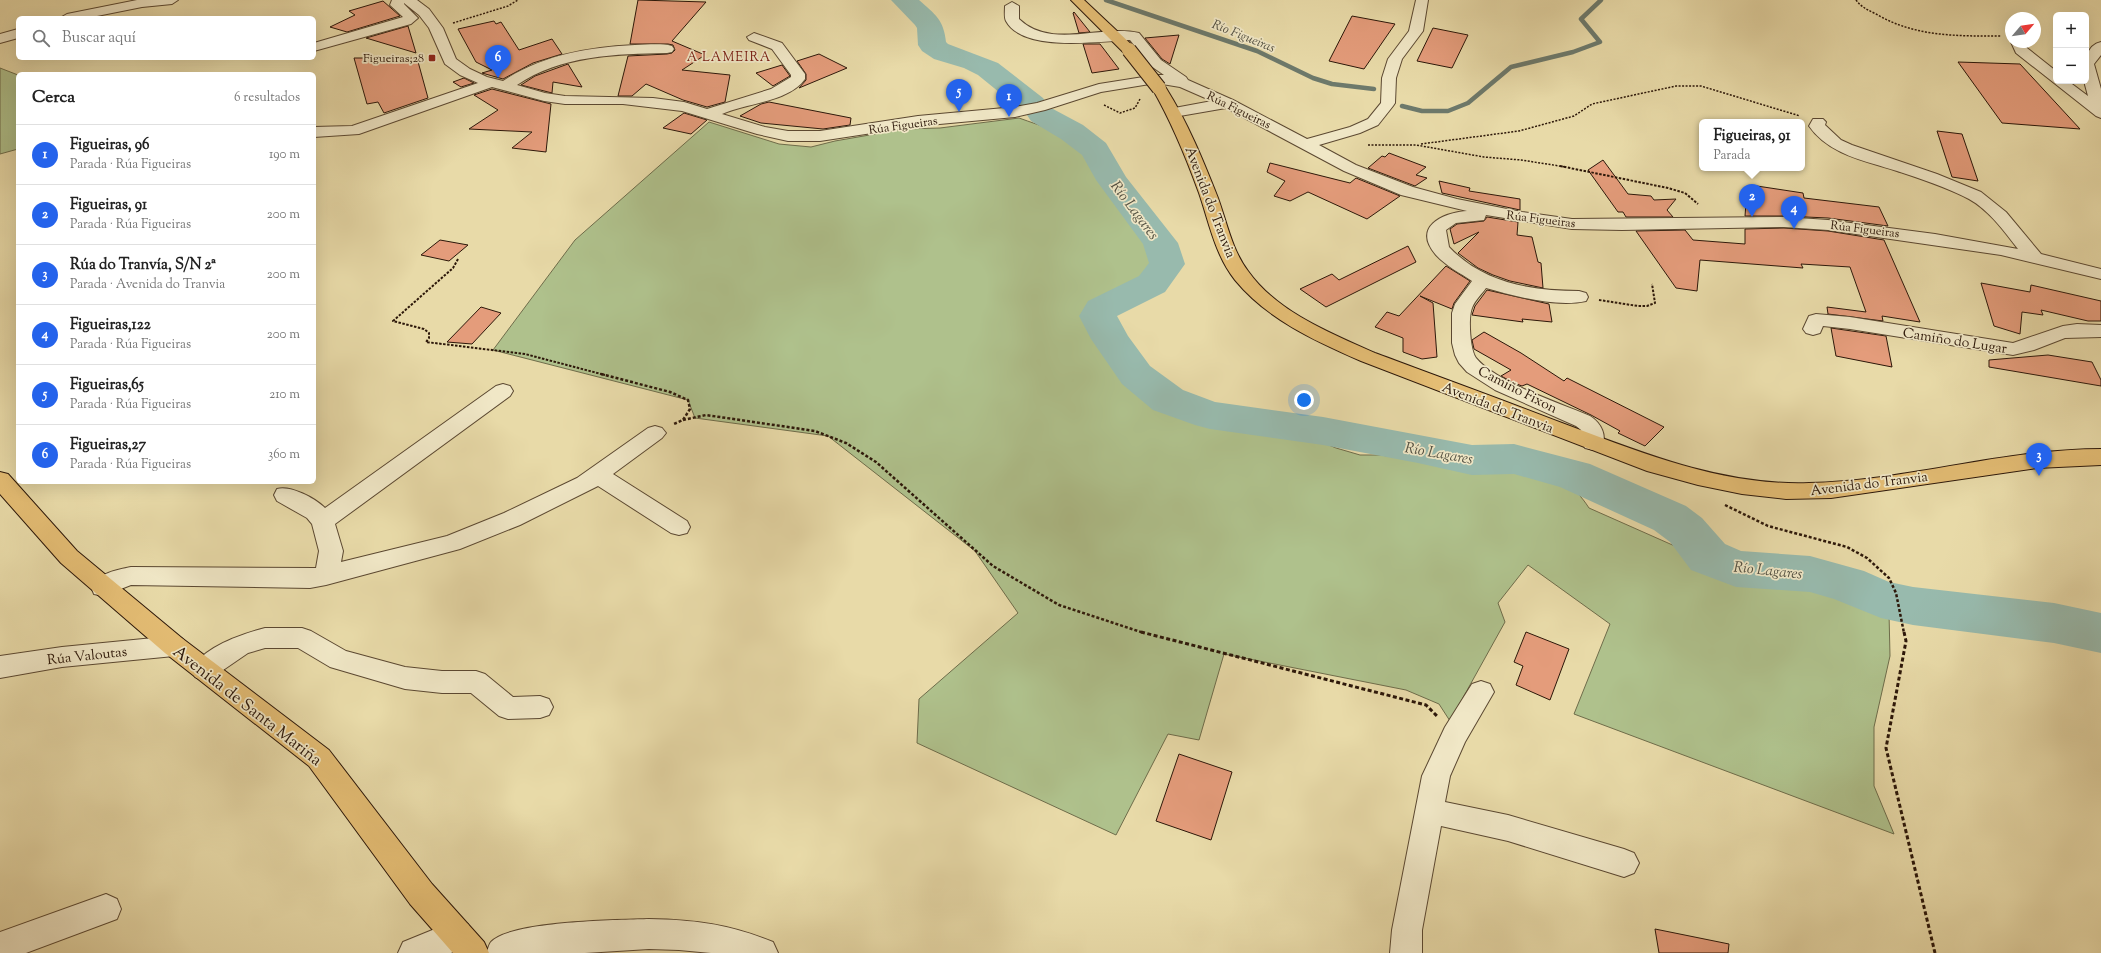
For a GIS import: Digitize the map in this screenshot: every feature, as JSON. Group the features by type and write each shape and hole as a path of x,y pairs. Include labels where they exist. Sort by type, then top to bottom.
{"main road":[{"name":"Avenida do Tranvia","path":"1077,0 1129,50 1159,88 1174,112 1190,147 1231,259 1251,286 1270,304 1306,328 1368,358 1655,466 1697,478 1739,485 1785,490 1830,490 2047,459 2101,457"},
{"name":"Avenida de Santa Mariña","path":"0,480 69,557 103,587 204,670 319,758 421,894 465,944"}],"street":[{"path":"77,16 128,6 172,0"},
{"path":"316,46 406,21 411,18 397,5 397,2 401,0"},
{"name":"Rúa Figueiras","path":"409,0 424,12 436,28 450,60 465,72 505,87 565,100 623,100 653,102 684,107 762,130 788,136 820,136 918,121 1015,112 1040,107 1080,93 1119,84 1156,79 1170,80 1185,84 1228,103 1350,168 1407,191 1430,198 1489,211 1572,224 1622,225 1784,222 1859,228 1936,238 2034,257 2101,274"},
{"path":"1307,144 1355,130 1373,122 1388,103 1388,78 1395,59 1416,31 1422,0"},
{"path":"1012,6 1012,20 1022,30 1037,37 1134,36 1156,63 1175,75 1185,84"},
{"path":"0,39 16,34"},
{"path":"709,114 718,109 769,96 798,79 798,74 785,59 777,46 754,37"},
{"path":"2098,110 2087,64 2101,46"},
{"path":"2020,48 2053,76"},
{"path":"505,87 514,79 543,64 607,52 634,49 667,49"},
{"path":"316,132 354,131 484,86 489,82"},
{"path":"2063,84 2098,110"},
{"path":"1174,112 1228,103"},
{"path":"1818,122 1817,126 1827,138 1854,152 1919,173 1976,197 1995,210 2034,257"},
{"path":"1489,211 1486,215 1456,217 1446,220 1440,224 1437,233 1438,245 1445,253 1482,280 1502,288 1554,297 1579,297"},
{"name":"Camiño Fixon","path":"1482,280 1466,302 1461,314 1461,333 1466,358 1477,371 1525,396 1583,421 1591,427 1593,443"},
{"name":"Camiño do Lugar","path":"1813,330 1816,320 1850,323 2013,349 2027,348 2062,332 2083,330 2101,331"},
{"path":"322,521 503,391"},
{"path":"103,587 117,579 131,576 310,579 452,544 512,519 585,484 655,433"},
{"path":"598,475 679,527"},
{"path":"285,494 315,512 322,521 331,551 326,576"},
{"path":"204,670 240,645 265,638 302,638 339,660 406,678 442,682 476,682 508,708 540,707"},
{"name":"Rúa Valoutas","path":"0,667 62,657 174,646"},
{"path":"1406,953 1407,930 1436,776 1455,735 1481,692"},
{"path":"1429,812 1508,828 1624,863"},
{"path":"6,948 106,909"},
{"path":"502,953 508,949 532,942 677,933 702,936 750,947 762,953"},
{"path":"414,953 465,944"}],"path":[{"path":"436,28 508,6 518,0"},
{"path":"1856,0 1860,5 1888,21 1911,30 1959,36 2004,36"},
{"path":"1416,145 1519,131 1574,116 1592,104 1654,92 1676,86 1701,86 1732,94 1766,107 1818,122"},
{"path":"1366,144 1416,145 1484,157 1521,160 1593,172 1668,188 1685,194 1720,222"},
{"path":"458,259 453,268 393,321 424,329 429,333 429,338 426,342 525,354 670,392 688,400 690,409 683,420"},
{"path":"1579,297 1648,306 1655,303 1652,284"},
{"path":"655,433 683,420 706,415 816,432 846,442 876,462 992,566 1058,605 1160,638 1426,705 1455,735"},
{"path":"1697,478 1707,496 1768,526 1847,547 1867,558 1889,578 1896,593 1906,641 1886,748 1935,953"}],"green space":[{"path":"0,68 16,74 16,150 0,154"},
{"path":"1019,118 1062,134 1077,143 1087,152 1097,176 1132,222 1148,249 1152,261 1151,271 1138,286 1098,302 1089,307 1083,313 1098,329 1124,371 1157,403 1174,414 1193,421 1226,427 1260,428 1278,436 1310,437 1336,448 1360,455 1381,455 1488,472 1515,470 1545,474 1561,480 1573,489 1589,508 1695,555 1717,573 1755,586 1839,592 1889,613 1890,656 1874,727 1874,786 1894,834 1574,714 1610,624 1528,565 1498,603 1505,622 1450,721 1439,704 1406,690 1224,654 1199,740 1168,734 1116,835 917,743 919,699 1018,613 975,551 828,436 695,418 688,400 493,350 575,240 709,122 779,144 811,147 835,141 904,129 940,128"}],"building":[{"path":"638,0 706,2 672,41 705,55 682,70 730,75 725,102 707,107 683,100 646,84 632,96 618,96 628,56 667,54 672,53 675,50 673,45 668,44 630,44"},
{"path":"383,1 400,16 347,32 330,27 355,15 349,11"},
{"path":"1074,12 1090,32 1079,33 1073,13"},
{"path":"1352,16 1395,24 1364,69 1329,61"},
{"path":"494,21 496,24 501,22 519,50 552,39 562,54 533,63 503,79 482,73 492,70 476,62 458,29"},
{"path":"408,26 416,53 366,38"},
{"path":"1433,28 1468,35 1452,68 1417,61"},
{"path":"1179,35 1170,64 1162,59 1145,38"},
{"path":"1083,44 1100,44 1119,69 1092,73"},
{"path":"819,54 847,68 799,88 806,80 806,74 797,61"},
{"path":"354,58 417,58 428,98 384,113 378,102 367,104"},
{"path":"1958,62 2020,64 2080,129 2002,123"},
{"path":"568,64 582,87 553,82 552,93 521,85 535,76"},
{"path":"782,65 790,76 773,86 756,73"},
{"path":"464,78 474,83 461,87 453,82"},
{"path":"492,89 551,104 546,152 512,148 532,132 469,129 498,110 474,95"},
{"path":"769,102 851,118 850,125 823,129 761,123 740,116 761,104"},
{"path":"684,113 707,120 691,134 663,128"},
{"path":"1937,131 1962,134 1978,181 1952,177"},
{"path":"1389,153 1426,167 1416,175 1427,178 1415,186 1368,168 1382,156 1385,157"},
{"path":"1603,160 1628,194 1651,196 1654,200 1676,199 1667,210 1673,217 1626,217 1623,212 1618,212 1588,170"},
{"path":"1270,163 1350,183 1356,178 1400,196 1367,219 1308,192 1290,201 1274,196 1285,181 1267,172"},
{"path":"1439,181 1470,188 1469,191 1520,199 1520,210 1442,193"},
{"path":"1757,186 1803,193 1804,198 1879,207 1888,226 1828,218 1745,216 1746,203 1760,205"},
{"path":"1487,217 1518,222 1517,235 1532,237 1538,262 1541,263 1543,288 1510,281 1493,275 1478,268 1458,253 1479,232 1454,244 1450,229 1457,224 1484,221"},
{"path":"1784,228 1828,231 1884,240 1920,322 1882,316 1883,321 1828,314 1827,307 1866,312 1850,267 1801,264 1803,268 1700,260 1697,291 1676,288 1636,231 1685,230 1693,240 1745,244 1745,229"},
{"path":"440,240 468,245 449,261 421,255"},
{"path":"1408,246 1416,262 1326,307 1300,289 1332,274 1339,280"},
{"path":"1446,266 1470,281 1454,303 1452,309 1420,296 1433,303 1437,357 1422,359 1403,352 1403,338 1375,327 1387,312 1399,316"},
{"path":"1981,283 2030,292 2031,285 2101,301 2101,321 2088,321 2041,310 2043,315 2022,312 2020,334 1994,326"},
{"path":"1487,290 1549,304 1552,322 1522,319 1523,322 1472,315 1475,306"},
{"path":"481,307 501,313 472,344 447,342"},
{"path":"1831,328 1886,336 1892,367 1836,356"},
{"path":"1484,332 1521,353 1564,381 1567,378 1664,427 1645,446 1618,433 1620,431 1591,415 1527,384 1522,386 1514,383 1501,376 1511,370 1474,349 1472,340"},
{"path":"2048,355 2092,362 2101,380 2101,386 1989,367 1989,360"},
{"path":"1526,632 1569,649 1550,700 1516,685 1523,666 1514,662"},
{"path":"1179,754 1232,772 1211,840 1156,821"},
{"path":"1655,929 1729,944 1728,953 1659,953"}],"waterway":[{"name":"Río Lagares","path":"904,0 926,20 931,28 932,45 938,50 951,56 974,62 988,69 1032,104"},
{"name":"Río Figueiras","path":"1106,0 1257,51 1313,78 1332,84 1374,89"},
{"name":"Río Figueiras","path":"1402,106 1422,111 1448,111 1468,103 1511,67 1573,52 1600,42 1581,19 1601,0"},
{"name":"Río Lagares","path":"1042,115 1072,132 1095,150 1112,180 1160,243 1167,264 1152,284 1101,309 1098,316 1110,339 1136,375 1168,400 1210,415 1323,431 1366,440 1418,448 1472,460 1514,459 1574,475 1670,518 1686,530 1708,557 1736,569 1810,574 1847,584 1881,599 1913,606 2054,623 2101,633"}],"place":[{"name":"Figueiras,28","path":"432,58"},
{"name":"Figueiras,27","path":"498,78"},
{"name":"Figueiras,65","path":"959,112"},
{"name":"Figueiras, 96","path":"1009,117"},
{"name":"Figueiras, 91","path":"1752,217"},
{"name":"Figueiras,122","path":"1794,229"},
{"name":"Rúa do Tranvía, S/N 2ª","path":"2039,476"}],"district":[{"name":"A LAMEIRA","path":"729,56"}]}
